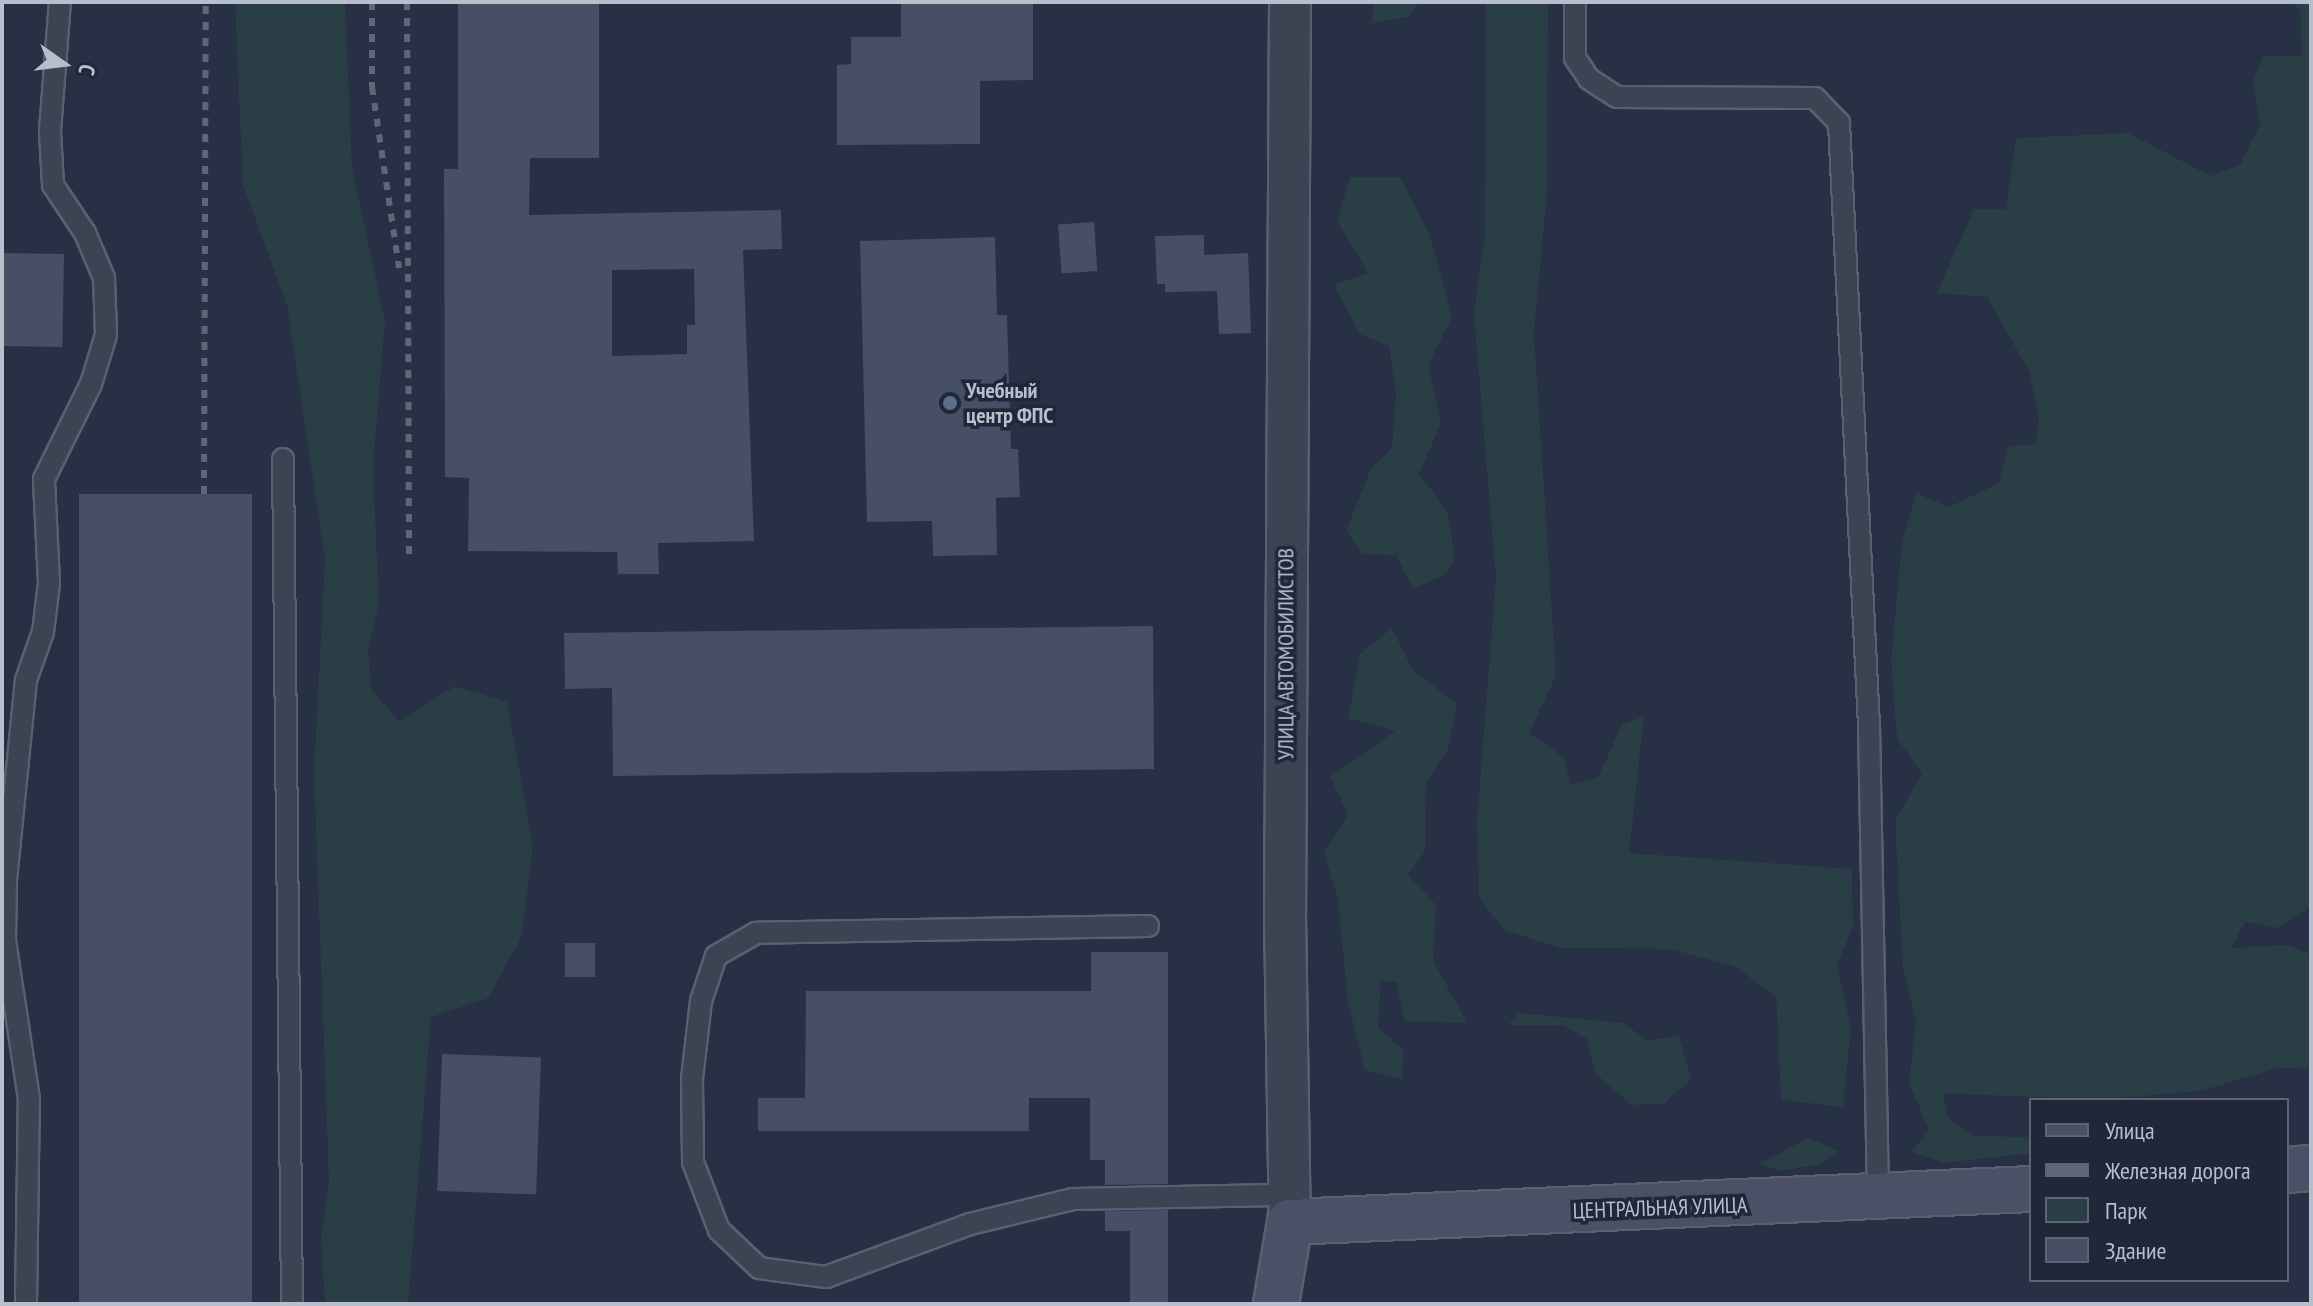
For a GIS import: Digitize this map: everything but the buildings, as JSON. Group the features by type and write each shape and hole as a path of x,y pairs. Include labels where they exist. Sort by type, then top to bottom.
{"street":[{"name":"УЛИЦА АВТОМОБИЛИСТОВ","path":"1276,1304 1290,1208 1290,2"},
{"path":"2289,1170 2311,1168"},
{"name":"ЦЕНТРАЛЬНАЯ УЛИЦА","path":"1290,1208 1878,1200 2029,1189"}],"lane":[{"path":"26,1304 29,1099 5,941 6,880 26,680 43,632 49,583 44,479 91,384 106,335 104,278 85,233 53,185 50,131 60,2"},
{"path":"1575,2 1575,58 1589,79 1617,97 1815,98 1839,123 1869,726 1878,1200"},
{"path":"283,459 292,1304"},
{"path":"1148,926 756,933 716,956 701,1001 693,1148 719,1230 759,1268 826,1277 970,1224 1073,1199 1290,1208"}],"green space":[{"path":"235,2 345,2 352,167 385,322 373,467 379,604 368,647 371,689 399,721 455,686 507,702 533,846 521,938 488,998 431,1017 408,1304 325,1304 321,1236 329,1182 314,773 325,559 287,305 243,185"},
{"path":"1374,2 1420,2 1408,17 1372,23"},
{"path":"1486,2 1548,2 1547,192 1534,333 1556,676 1529,733 1565,758 1570,785 1598,777 1622,725 1644,716 1629,853 1852,869 1853,926 1837,965 1851,1028 1843,1107 1781,1100 1776,996 1734,966 1670,949 1561,948 1504,930 1479,898 1477,821 1496,578 1474,314 1485,233"},
{"path":"2290,2 2311,2 2311,907 2278,928 2245,922 2231,948 2287,945 2311,954 2311,1069 2278,1068 2200,1091 2120,1098 1943,1093 1948,1118 1973,1136 2029,1137 2029,1153 1945,1163 1911,1152 1929,1130 1909,1083 1916,1022 1903,969 1895,820 1922,774 1897,738 1891,660 1902,542 1916,493 1949,507 1999,483 2009,446 2036,444 2039,419 2030,373 1987,297 1937,293 1974,209 2006,209 2016,138 2128,133 2211,176 2240,165 2260,124 2253,82 2263,56 2302,56 2300,9"},
{"path":"1350,177 1400,177 1430,235 1452,317 1428,365 1441,423 1419,474 1448,512 1455,560 1444,575 1413,589 1396,555 1362,554 1346,531 1371,468 1392,448 1396,393 1389,346 1360,334 1334,285 1368,273 1337,221"},
{"path":"1392,628 1413,670 1457,704 1448,749 1426,782 1425,851 1408,875 1436,905 1433,960 1467,1023 1405,1021 1396,982 1381,981 1378,1028 1404,1050 1402,1079 1365,1070 1348,1003 1338,900 1324,852 1348,814 1330,777 1395,731 1348,718 1360,654"},
{"path":"1519,1013 1623,1023 1647,1040 1679,1036 1691,1079 1664,1104 1631,1105 1595,1073 1587,1039 1563,1025 1508,1025"},
{"path":"1809,1138 1839,1151 1817,1165 1780,1171 1759,1164"}],"railway":[{"path":"204,494 206,2"},
{"path":"372,2 372,87 399,268"},
{"path":"407,2 409,559"}],"place":[{"name":"Учебный центр ФПС","path":"950,403"}]}
